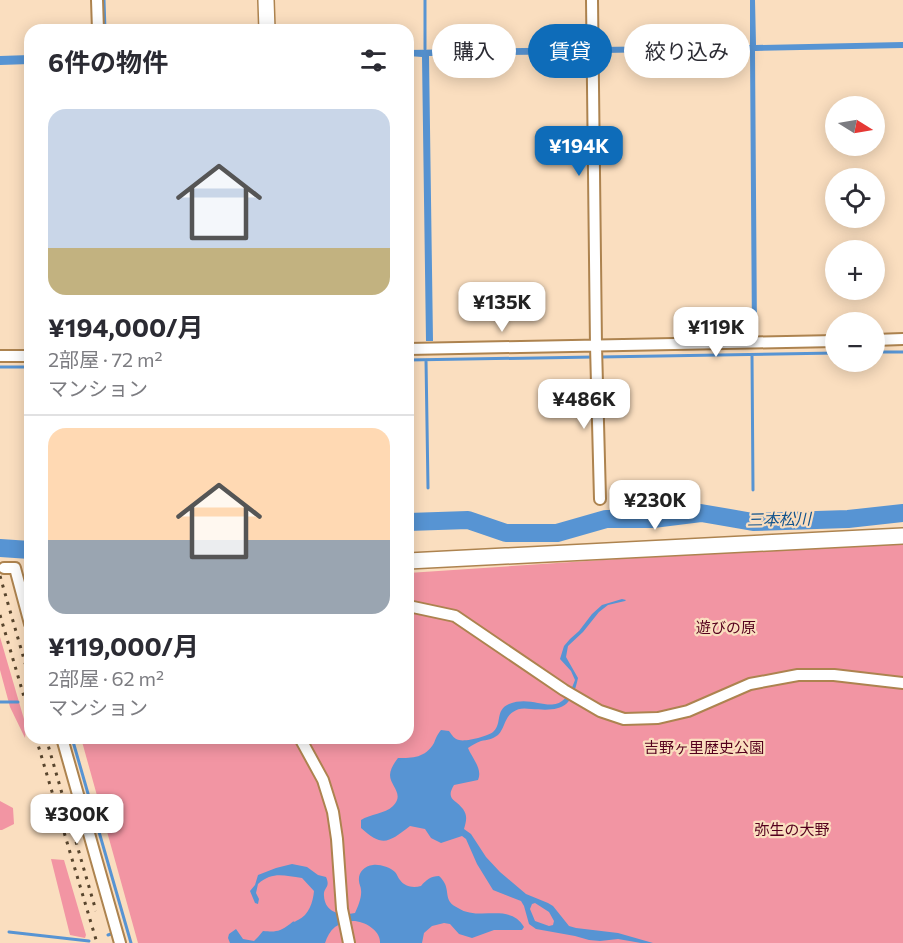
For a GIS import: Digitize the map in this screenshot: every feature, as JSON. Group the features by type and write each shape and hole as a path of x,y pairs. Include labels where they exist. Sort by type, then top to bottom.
{"street":[{"path":"97,0 98,24"},
{"path":"266,0 267,24"},
{"path":"592,0 600,499"},
{"path":"885,340 903,339"},
{"path":"414,349 596,353 825,342"},
{"path":"0,356 24,356"},
{"path":"414,561 903,536"},
{"path":"4,568 15,568 24,602"},
{"path":"414,607 455,616 564,690 600,711 624,719 658,718 688,711 750,684 798,675 834,675 903,683"},
{"path":"64,744 120,943"},
{"path":"304,744 323,780 333,812 342,909 349,943"}],"green space":[{"name":"吉野ヶ里歴史公園","path":"903,540 903,943 138,943 83,744 414,744 414,573"},
{"path":"0,637 24,719 24,736 10,707 0,670"},
{"path":"0,801 13,808 14,824 2,830 0,830"},
{"path":"51,859 64,860 85,938 70,935"}],"water":[{"path":"750,0 755,0 756,45 903,42 903,48 755,51 757,336 752,337 750,51"},
{"path":"612,47 624,47 624,53 612,53"},
{"path":"516,48 528,48 528,55 516,55"},
{"path":"414,50 432,50 432,56 429,56 433,341 426,341 422,57 414,56"},
{"path":"24,55 24,64 0,65 0,56"},
{"path":"626,600 608,605 599,612 568,646 566,657 578,678 572,697 557,709 524,708 517,710 508,717 498,735 468,748 478,768 478,780 454,785 451,797 465,812 464,829 471,834 486,857 526,894 553,906 569,926 618,933 653,943 618,939 589,940 536,929 529,924 521,901 493,890 477,864 466,839 462,836 441,843 431,838 425,829 410,826 391,839 381,840 361,828 361,820 386,811 396,802 398,798 390,775 398,758 414,757 427,752 441,730 449,731 454,738 459,740 478,738 494,731 500,713 509,704 520,701 555,704 562,701 575,680 571,671 560,659 564,646 602,605","holes":["535,903 549,912 554,921 553,925 549,926 535,921 530,909"]},
{"path":"292,864 307,867 318,875 326,877 328,883 324,893 325,902 335,912 355,913 361,896 359,878 361,873 364,868 378,865 393,870 404,884 409,886 421,886 429,879 439,876 445,883 450,902 455,906 466,912 511,915 524,927 522,930 494,930 472,938 459,934 450,924 444,923 432,926 424,933 422,943 380,943 378,934 371,927 353,921 335,927 325,943 230,943 229,934 236,929 243,939 254,941 263,931 280,930 302,918 308,912 314,891 302,878 279,875 263,880 258,884 256,893 259,899 258,904 255,903 250,891 258,875"}],"waterway":[{"path":"104,0 105,24"},
{"path":"425,0 425,49"},
{"path":"885,352 903,352"},
{"path":"600,357 825,353"},
{"path":"752,355 753,490"},
{"path":"414,360 594,357"},
{"path":"426,360 428,488"},
{"path":"0,367 24,367"},
{"name":"三本松川","path":"414,522 468,520 506,533 557,533 606,519 653,519 701,513 753,522 848,519 903,513"},
{"name":"三本松川","path":"0,548 24,550"},
{"path":"0,702 18,702"},
{"path":"74,744 131,943"},
{"path":"9,932 89,941"}],"railway":[{"path":"0,576 24,659"},
{"path":"0,615 24,697"},
{"path":"38,744 97,943"},
{"path":"48,744 96,911"}],"park label":[{"name":"遊びの原","path":"726,628"},
{"name":"弥生の大野","path":"792,830"}]}
